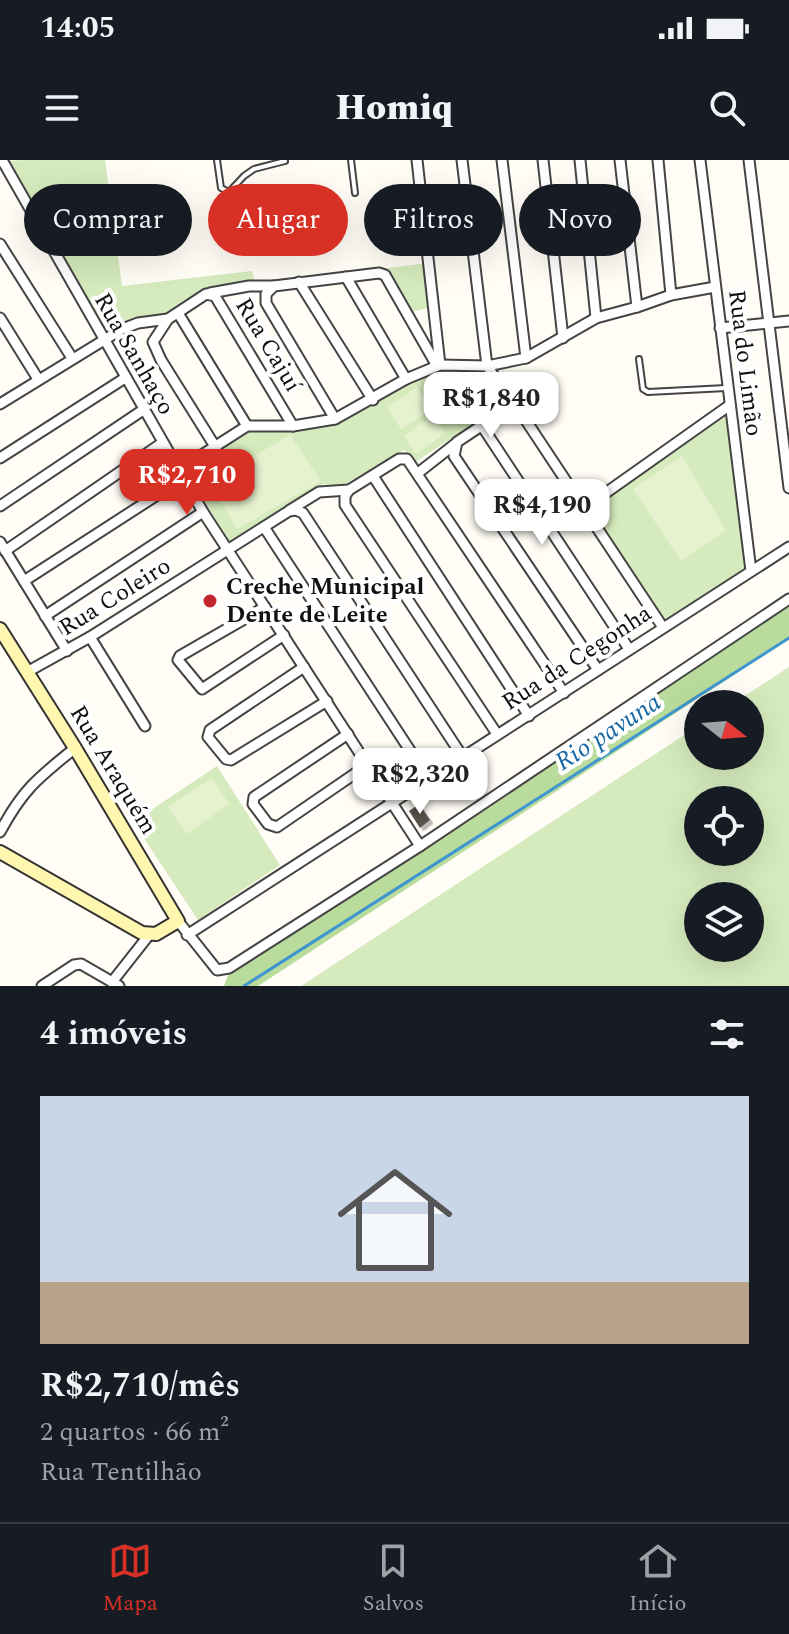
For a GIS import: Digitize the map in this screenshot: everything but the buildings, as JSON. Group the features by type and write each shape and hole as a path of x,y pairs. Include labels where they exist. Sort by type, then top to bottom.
{"street":[{"name":"Rua Sanhaço","path":"2,160 203,512 420,846"},
{"path":"417,160 439,366"},
{"path":"462,160 487,366 662,626"},
{"path":"502,160 526,358"},
{"path":"543,160 563,338"},
{"path":"580,160 596,318"},
{"path":"620,160 637,307"},
{"path":"658,160 671,295"},
{"name":"Rua do Limão","path":"700,160 751,571"},
{"path":"749,160 789,488"},
{"path":"0,244 72,358"},
{"path":"206,294 249,286 274,286 379,273 385,275 439,366"},
{"path":"346,277 406,379"},
{"path":"299,282 373,400"},
{"path":"274,286 266,294 266,303 335,419"},
{"path":"24,581 247,426 293,426 335,419 406,379 439,366 487,366 526,358 596,318 671,295 715,287"},
{"name":"Rua Cajuí","path":"1,401 102,339 138,323 168,319 206,294 215,296 293,426"},
{"path":"178,313 247,426"},
{"path":"0,318 38,379"},
{"path":"168,319 154,339 154,345 216,448"},
{"path":"720,328 789,321"},
{"path":"0,458 125,378"},
{"path":"583,509 730,405"},
{"path":"521,413 513,409 505,410 418,473 564,693"},
{"path":"0,506 143,410"},
{"path":"482,426 629,649"},
{"path":"457,442 454,456 598,670"},
{"path":"67,651 3,547 162,443"},
{"name":"Rua Coleiro","path":"27,672 90,637 319,492 349,490 405,458 418,473"},
{"path":"373,476 529,716"},
{"path":"349,490 345,505 497,734"},
{"path":"289,511 303,513 462,756"},
{"path":"45,616 203,512"},
{"path":"264,527 428,778"},
{"name":"Rua da Cegonha","path":"187,935 789,547"},
{"path":"420,846 789,599"},
{"path":"265,607 178,660 202,689 284,635"},
{"name":"Rua Araquém","path":"0,629 178,921 217,970 229,968 420,846"},
{"path":"90,637 145,726"},
{"path":"304,667 210,730 208,737 226,759 231,760 327,701"},
{"path":"348,734 254,797 253,804 268,824 277,827 369,764"},
{"path":"0,832 17,800 32,783 75,748"},
{"path":"0,852 105,914 149,935 178,921"},
{"path":"42,986 74,965 81,964 115,984 149,935"}],"lane":[{"path":"217,160 221,188 229,192 254,169 285,161"},
{"path":"351,160 355,193"},
{"path":"639,359 643,389 648,392 728,388"}],"green space":[{"path":"105,160 108,184 24,184 24,192 7,161"},
{"path":"60,256 118,256 122,286 252,271 255,283 209,291 177,310 100,329"},
{"path":"428,263 433,307 411,312 387,268"},
{"path":"444,369 484,370 507,402 414,463 404,450 340,487 324,484 231,543 185,471 247,431 302,429 338,423 397,390"},
{"path":"417,387 431,410 401,429 387,408"},
{"path":"728,410 749,569 662,623 586,509"},
{"path":"433,415 445,433 416,454 404,436"},
{"path":"290,435 321,481 237,529 209,482"},
{"path":"682,456 726,530 681,561 633,489"},
{"path":"789,603 789,639 711,690 684,690 684,708 258,986 224,986 228,975"},
{"path":"789,667 789,986 301,986 684,735 684,770 764,770 764,690 754,690"},
{"path":"217,766 280,865 198,920 133,822"},
{"path":"212,778 229,804 187,834 168,807"}],"waterway":[{"name":"Rio pavuna","path":"244,986 789,638"}],"place":[{"name":"Creche Municipal Dente de Leite","path":"210,601"}]}
